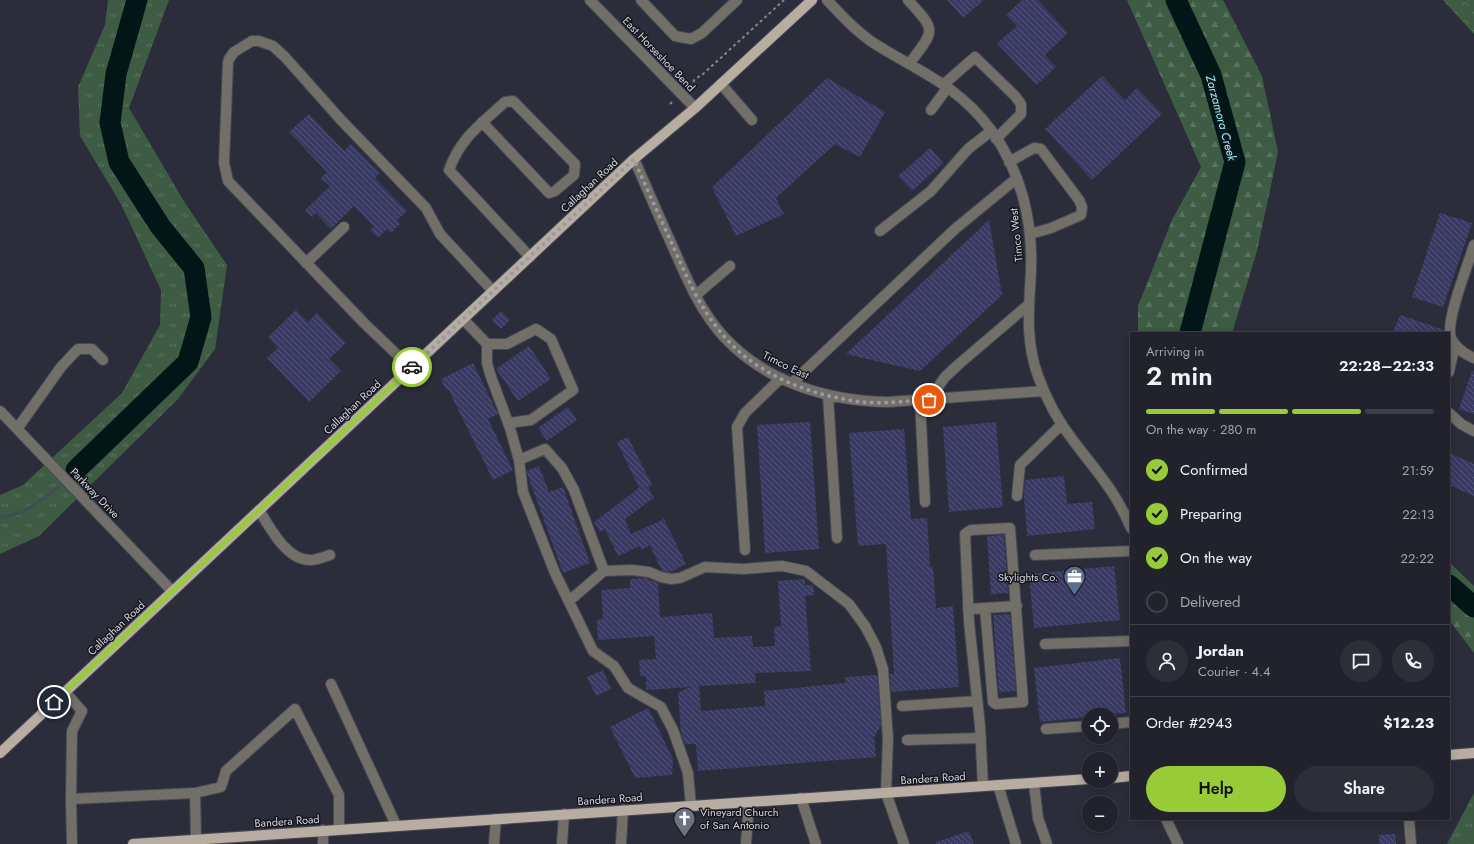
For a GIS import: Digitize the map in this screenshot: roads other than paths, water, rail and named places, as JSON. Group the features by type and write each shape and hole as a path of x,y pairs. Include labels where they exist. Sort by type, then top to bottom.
{"main road":[{"name":"Callaghan Road","path":"0,753 634,159 695,108 812,0"},
{"path":"1450,755 1474,754"},
{"path":"1118,777 1130,776"},
{"name":"Bandera Road","path":"133,844 182,842 196,839 249,840 323,830 1082,780"}],"street":[{"name":"East Horseshoe Bend","path":"590,0 695,108"},
{"path":"641,0 675,36 691,39 702,33 736,0"},
{"name":"Timco West","path":"827,0 858,32 946,85 976,111 994,135 1017,178 1028,216 1031,270 1028,305 1029,334 1032,355 1044,391 1071,438 1117,497 1130,526"},
{"path":"908,0 928,22 930,27 929,35 926,41 910,63"},
{"path":"411,368 239,194 225,174 224,163 229,59 234,52 252,41 259,41 269,44 285,57 342,120 426,208 440,234 493,291"},
{"path":"880,230 931,191 968,149 994,135 1021,114 1021,104 1015,96 975,57 946,85 931,110"},
{"path":"721,84 752,120"},
{"path":"482,122 549,193 555,191 574,175 575,164 513,101 505,102 482,122 465,138 455,155 450,170 530,257"},
{"path":"1009,162 1034,148 1041,149 1080,200 1082,207 1081,215 1051,228 1030,234"},
{"name":"Timco East","path":"634,159 696,295 711,321 724,337 757,365 792,383 828,396 864,402 924,400 1044,391"},
{"path":"792,383 956,229 1017,178"},
{"path":"306,263 344,227"},
{"path":"1474,245 1452,316 1450,333 1455,344 1465,354 1474,358"},
{"path":"696,295 730,266"},
{"path":"925,502 924,400 959,364 1028,305"},
{"path":"463,319 487,344 487,363 519,460 523,492 555,573 593,651 614,666 628,688 661,707 674,730 688,773 691,806"},
{"path":"487,344 507,344 536,329 551,339 572,390 531,420 508,423"},
{"path":"1450,367 1455,344"},
{"path":"17,429 60,367 78,349 92,349 103,360"},
{"path":"744,550 737,427 745,413 781,378"},
{"path":"828,396 837,538"},
{"name":"Parkway Drive","path":"0,411 172,591"},
{"path":"1450,414 1461,424 1474,431"},
{"path":"1017,496 1020,465 1062,424"},
{"path":"519,460 545,449 562,468 574,490 604,571"},
{"path":"259,510 281,545 297,557 311,560 330,555"},
{"path":"983,786 981,738 968,609 965,534 971,530 1008,527 1011,529 1024,700 1021,702 996,704 993,702 985,608"},
{"path":"1035,555 1130,551"},
{"path":"569,601 604,571 632,570 649,572 671,579 680,578 705,567 743,569 782,566 806,571 849,604 865,626 876,647 883,669 888,738 886,793 904,844"},
{"path":"968,609 1017,606"},
{"path":"1045,644 1130,641"},
{"path":"331,684 396,825"},
{"path":"65,692 82,711 72,731 72,844"},
{"path":"902,706 977,701"},
{"path":"71,799 195,793 221,787 226,771 295,709 339,795 339,829"},
{"path":"1118,723 1130,722"},
{"path":"1046,729 1082,726"},
{"path":"907,740 981,738"},
{"path":"1034,783 1038,818 1047,844"},
{"path":"998,785 1016,844"},
{"path":"195,793 196,839"},
{"path":"800,798 816,844"},
{"path":"746,844 749,802"},
{"path":"621,844 623,810"},
{"path":"562,844 564,814"},
{"path":"494,844 496,819"},
{"path":"1166,820 1178,844"},
{"path":"1409,820 1411,844"},
{"path":"323,830 323,844"}],"waterway":[{"path":"76,470 188,362 201,317 194,268 160,226 119,162 110,123 116,74 137,0"},
{"name":"Zarzamora Creek","path":"1176,0 1211,75 1235,162 1190,332"},
{"path":"0,517 24,511 58,487"},
{"name":"Zarzamora Creek","path":"1450,586 1474,607"}],"place":[{"name":"Skylights Co.","path":"1074,596"},
{"name":"Vineyard Church of San Antonio","path":"684,838"}]}
